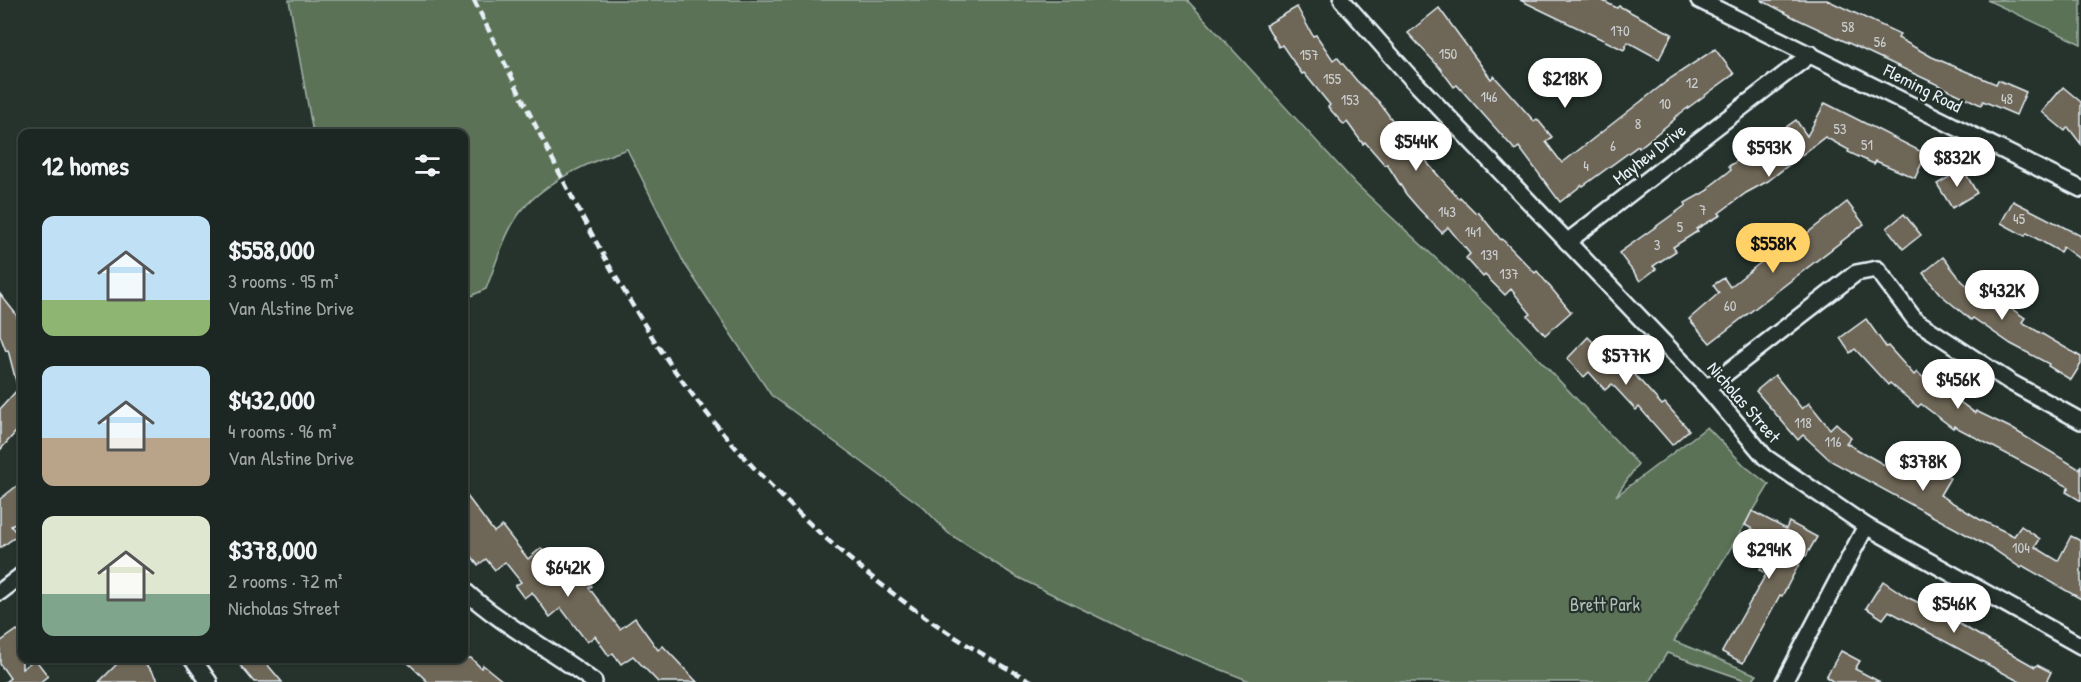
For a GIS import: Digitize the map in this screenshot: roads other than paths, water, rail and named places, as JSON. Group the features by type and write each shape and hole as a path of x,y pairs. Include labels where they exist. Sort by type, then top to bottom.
{"street":[{"name":"Nicholas Street","path":"1342,0 1410,77 1707,388 1765,457 1866,525 2081,646"},
{"path":"1699,0 1811,54"},
{"name":"Mayhew Drive","path":"1567,242 1811,54"},
{"name":"Fleming Road","path":"1811,54 2081,189"},
{"path":"1707,388 1856,273 1877,269 1916,320 2010,382 2081,421"},
{"path":"1784,682 1866,525"},
{"path":"0,592 18,578"},
{"path":"468,594 482,607 526,638 573,665 594,682"},
{"path":"196,663 209,682"}],"railway":[{"path":"474,0 560,174 630,302 692,394 732,443 776,491 873,578 925,617 979,652 1033,682"}],"park label":[{"name":"Brett Park","path":"1605,604"}]}
